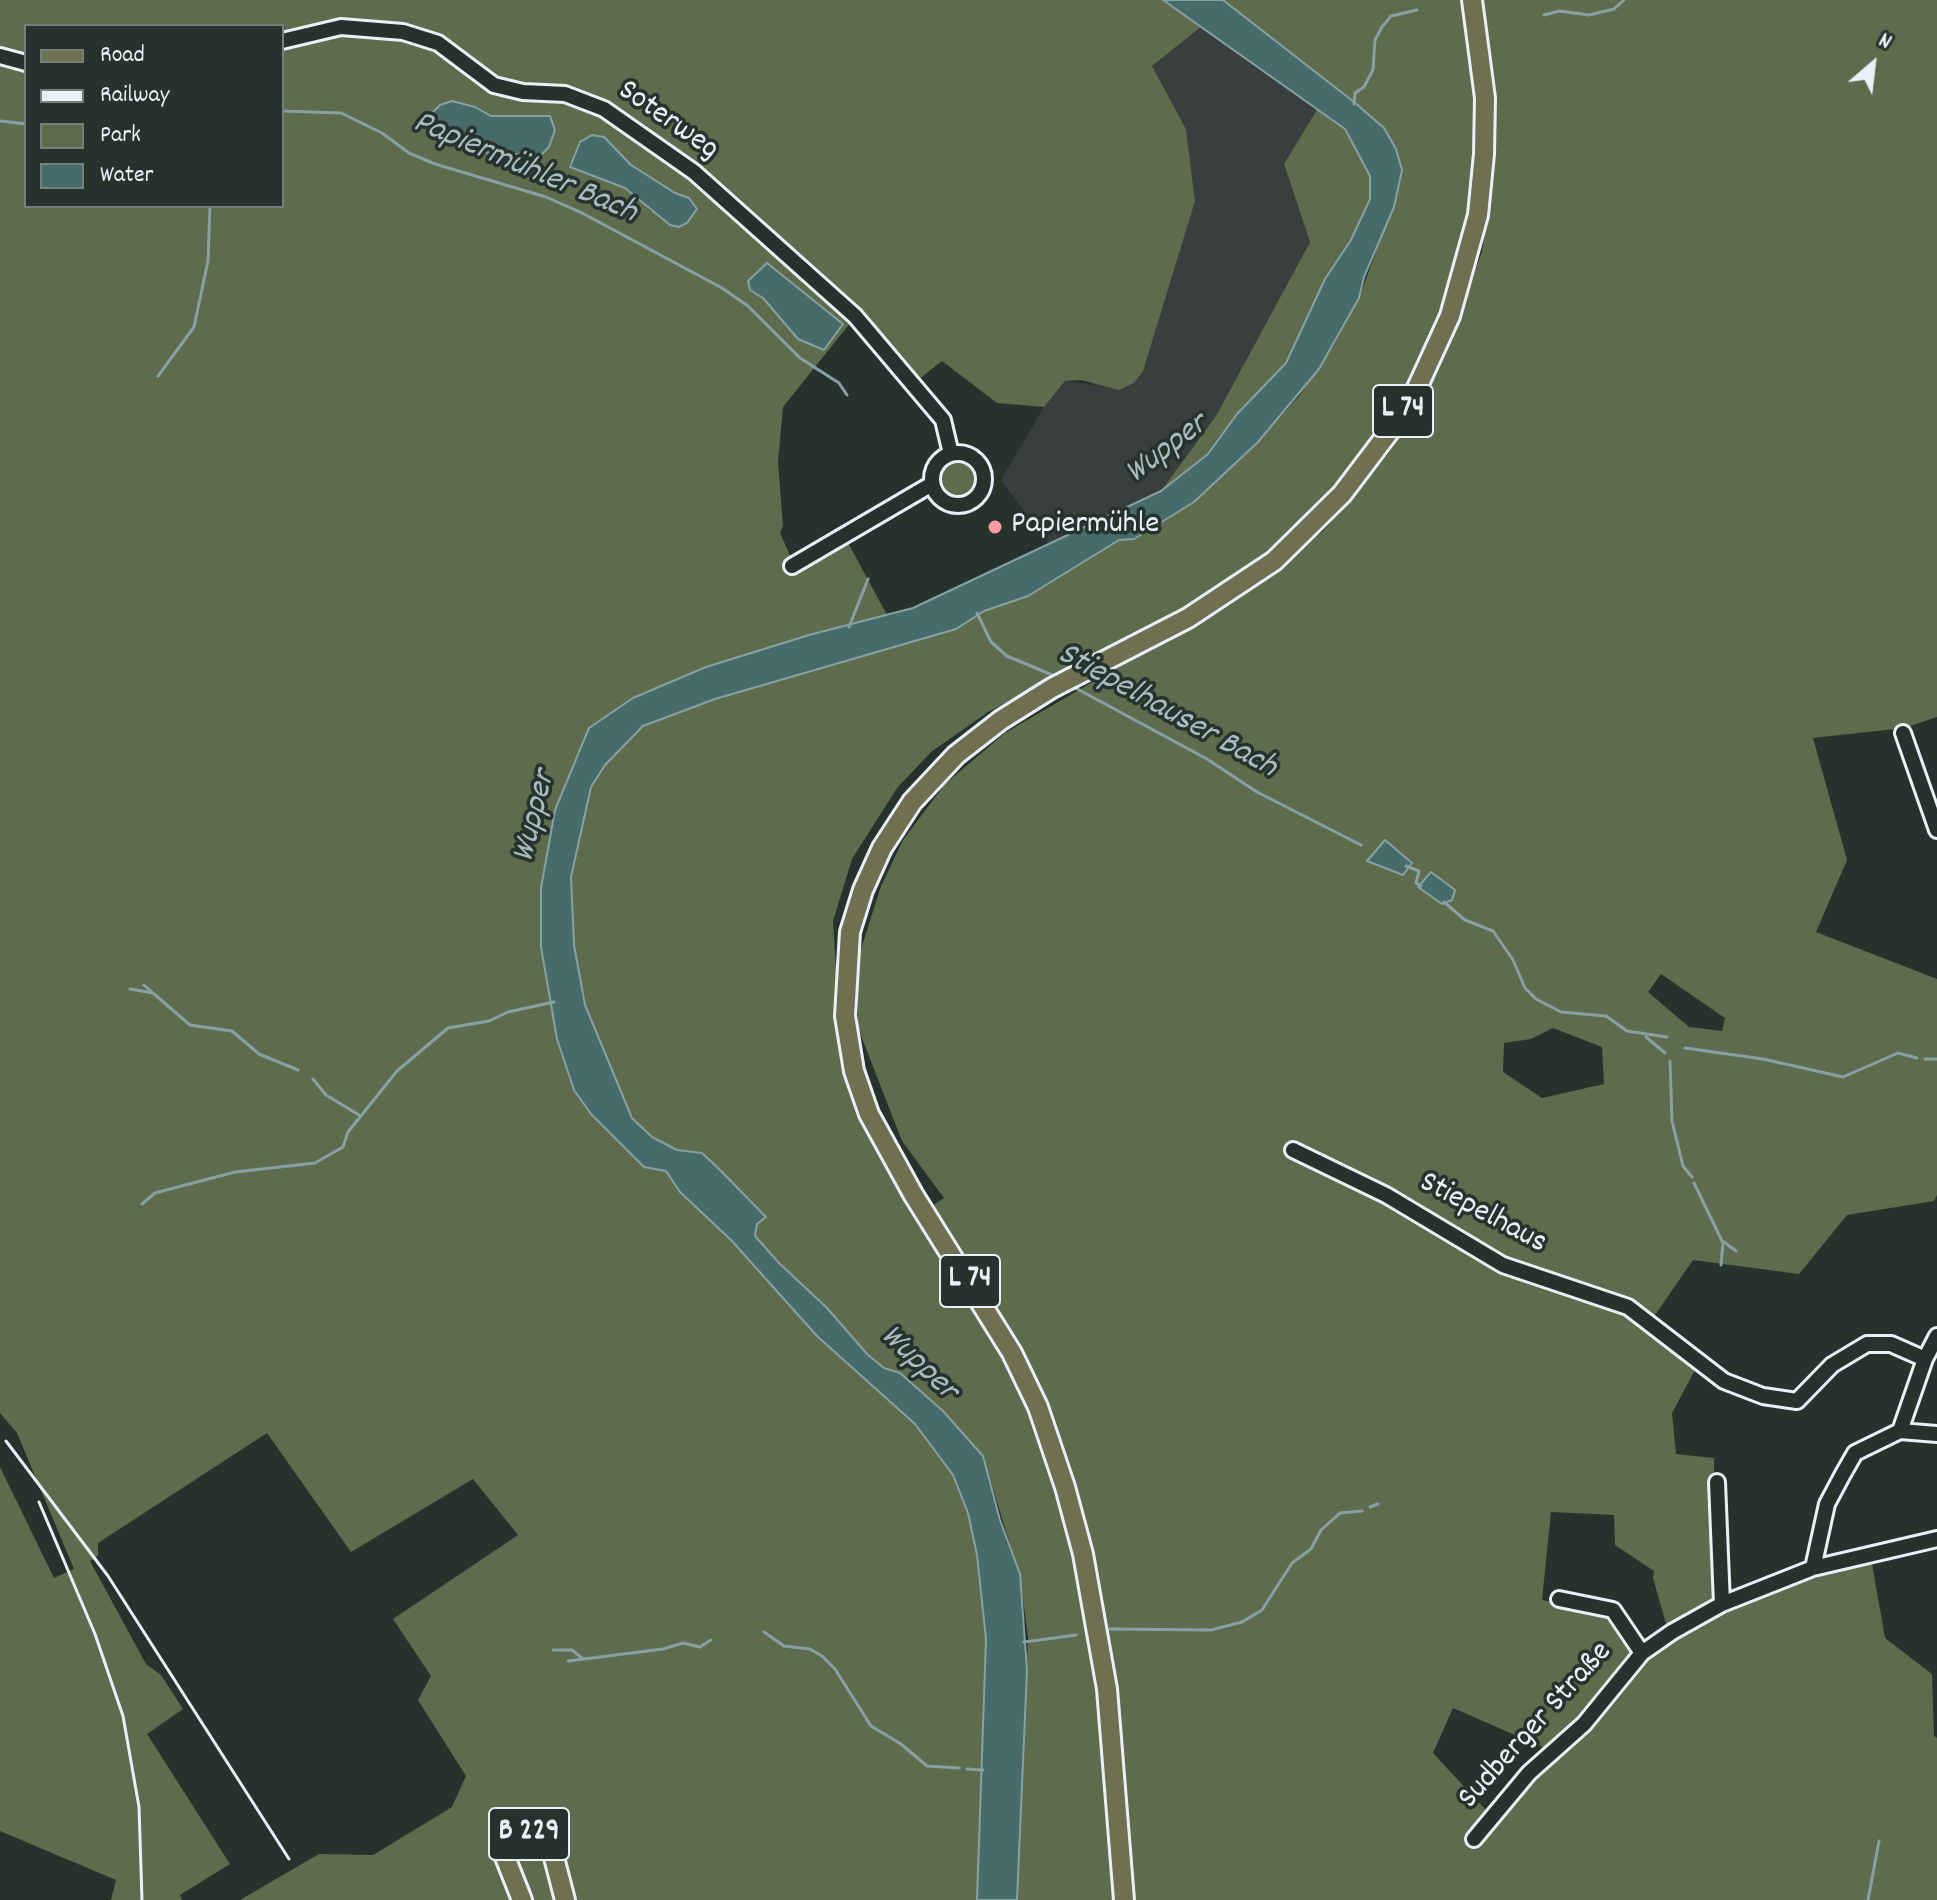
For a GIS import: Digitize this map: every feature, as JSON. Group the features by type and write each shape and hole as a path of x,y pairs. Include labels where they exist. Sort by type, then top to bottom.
{"main road":[{"name":"L 74","path":"1124,1900 1107,1689 1083,1554 1056,1457 1038,1407 999,1329 878,1133 854,1071 846,1026 845,977 850,932 863,890 882,848 926,786 956,755 1001,720 1052,688 1237,588 1299,539 1356,478 1417,388 1461,284 1481,191 1485,98 1472,0"},
{"name":"B 229","path":"522,1900 505,1857 513,1841 532,1834 551,1846 565,1900"}],"street":[{"name":"Soterweg","path":"284,41 341,27 403,32 438,43 494,85 523,92 565,94 604,109 694,172 843,305 943,420 951,454"},
{"path":"0,56 24,62"},
{"path":"960,453 976,460 984,475 982,492 970,503 953,506 939,498 932,484 935,466 951,454 960,453"},
{"path":"792,566 932,484"},
{"path":"1903,733 1937,830"},
{"name":"Stiepelhaus","path":"1293,1150 1386,1195 1503,1265 1628,1307 1724,1381 1793,1403 1832,1365 1867,1344 1891,1344 1925,1359"},
{"path":"1900,1431 1925,1359 1937,1336"},
{"path":"1813,1568 1827,1504 1855,1453 1900,1431 1937,1434"},
{"path":"1717,1482 1722,1604"},
{"name":"Sudberger Straße","path":"1474,1839 1529,1773 1584,1724 1642,1653 1722,1604 1813,1568 1937,1539"},
{"name":"Sudberger Straße","path":"1559,1599 1613,1610 1642,1653"}],"shaded area":[{"path":"1202,26 1318,108 1284,165 1310,242 1216,416 1161,491 1049,544 1001,480 1044,407 1065,381 1104,386 1195,201 1186,129 1152,66"}],"green space":[{"path":"0,0 1163,0 1202,26 1152,66 1186,129 1195,201 1143,371 1134,383 1119,390 1081,380 1065,381 1044,407 997,403 942,361 914,383 855,317 783,407 778,462 783,526 780,533 792,560 785,565 792,569 846,539 887,615 706,667 633,698 589,728 555,810 541,888 541,947 557,1039 574,1090 591,1114 644,1167 666,1170 680,1192 732,1241 817,1335 915,1424 953,1475 968,1513 977,1555 986,1639 977,1900 240,1900 319,1854 373,1855 452,1807 466,1776 418,1700 431,1676 393,1619 518,1535 473,1479 351,1552 267,1433 98,1543 98,1556 90,1561 146,1664 161,1675 183,1709 147,1734 230,1864 180,1895 182,1900 111,1900 116,1880 0,1831 0,1467 54,1578 74,1569 17,1433 0,1413","holes":["475,107 491,116 510,115 538,158 503,152 479,153 446,134","604,137 631,165 675,193 689,198 650,211 644,201 625,188 570,166","767,263 798,339 763,297 756,272"]},
{"path":"1223,0 1464,0 1476,72 1478,134 1470,217 1453,286 1432,341 1402,399 1360,461 1308,522 1197,604 988,712 931,752 897,788 852,859 833,921 839,1018 918,1215 944,1198 902,1141 858,1028 857,962 881,886 903,840 945,784 1005,733 1144,652 1193,629 1323,531 1389,453 1432,381 1482,252 1489,205 1495,108 1481,0 1937,0 1937,717 1904,728 1813,738 1847,860 1816,932 1937,979 1937,1195 1934,1201 1847,1215 1799,1274 1693,1260 1655,1315 1695,1370 1672,1413 1676,1454 1714,1458 1715,1612 1832,1568 1871,1558 1885,1638 1932,1674 1934,1736 1937,1738 1937,1900 1017,1900 1028,1637 1020,1577 983,1456 943,1411 900,1373 884,1368 868,1355 827,1308 779,1263 755,1236 757,1224 765,1217 720,1170 652,1137 636,1123 614,1081 585,1005 574,945 571,877 591,787 605,765 643,726 715,699 956,629 984,611 1028,596 1119,540 1134,539 1194,502 1258,442 1299,396 1334,345 1359,298 1399,189 1354,102","holes":["1661,974 1725,1018 1722,1031 1689,1027 1648,992","1553,1028 1602,1047 1604,1084 1542,1098 1503,1072 1504,1043 1531,1039","1551,1512 1614,1515 1615,1545 1654,1571 1653,1578 1667,1627 1675,1640 1641,1660 1609,1612 1542,1600","1453,1708 1545,1748 1572,1724 1582,1733 1534,1774 1496,1821 1433,1753"]},
{"path":"1318,108 1345,129 1370,176 1371,199 1351,240 1325,279 1286,363 1237,414 1208,454 1161,491 1216,416 1310,242 1284,164"},
{"path":"958,460 972,466 978,480 972,494 958,500 944,494 938,480 944,466"}],"water":[{"path":"1163,0 1223,0 1354,102 1384,128 1396,149 1402,170 1394,207 1364,277 1359,298 1319,369 1258,442 1194,502 1134,539 1119,540 1028,596 984,611 956,629 715,699 643,726 605,765 591,787 571,877 574,945 585,1005 632,1118 652,1137 677,1150 702,1153 720,1170 766,1217 757,1224 755,1236 779,1263 827,1308 868,1355 884,1368 900,1373 943,1411 983,1456 1000,1520 1020,1574 1027,1670 1017,1900 977,1900 986,1639 977,1555 968,1513 953,1475 915,1424 817,1336 732,1241 680,1192 666,1171 644,1167 591,1114 574,1090 557,1039 541,947 541,888 555,810 589,728 633,698 706,667 809,635 913,608 1161,491 1208,454 1237,414 1286,363 1325,279 1351,240 1370,199 1370,176 1345,129"},
{"path":"452,101 475,107 491,116 550,116 555,130 549,147 538,158 503,152 479,153 446,134 433,132 429,116 440,105"},
{"path":"592,135 604,137 631,165 675,193 689,198 697,209 687,223 679,227 670,225 625,188 570,167 580,142"},
{"path":"767,263 843,324 824,350 798,339 763,298 750,290 748,281"},
{"path":"1385,840 1412,863 1403,875 1367,861"},
{"path":"1431,872 1455,890 1452,900 1442,904 1418,887"}],"waterway":[{"path":"1544,15 1559,11 1589,15 1614,9 1624,0"},
{"path":"1354,104 1355,93 1364,87 1373,70 1375,40 1382,27 1391,16 1417,10"},
{"name":"Papiermühler Bach","path":"284,111 341,113 382,133 409,153 435,164 546,197 582,213 722,288 748,306 800,358 839,383 847,395"},
{"name":"Papiermühler Bach","path":"0,121 24,124"},
{"path":"158,376 194,327 208,261 210,208"},
{"name":"Papiermühler Bach","path":"849,627 868,579"},
{"name":"Stiepelhauser Bach","path":"977,613 991,642 1007,656 1057,677"},
{"name":"Stiepelhauser Bach","path":"1070,685 1207,759 1257,792 1361,845"},
{"name":"Stiepelhauser Bach","path":"1406,866 1419,871 1416,883 1421,886"},
{"name":"Stiepelhauser Bach","path":"1444,902 1465,920 1493,931 1513,960 1525,988 1536,999 1561,1012 1606,1016 1627,1031 1667,1037"},
{"path":"144,985 153,993"},
{"path":"130,989 153,993 190,1025 232,1031 259,1054 298,1070"},
{"path":"142,1204 155,1193 235,1172 315,1163 343,1147 348,1132 397,1071 448,1028 489,1021 508,1012 554,1002"},
{"path":"1646,1037 1665,1053"},
{"name":"Stiepelhauser Bach","path":"1685,1048 1763,1059 1843,1077 1898,1053 1917,1058"},
{"name":"Stiepelhauser Bach","path":"1925,1059 1937,1059"},
{"path":"1670,1061 1672,1121 1683,1166 1692,1177"},
{"path":"313,1079 326,1095 359,1115"},
{"path":"1694,1183 1723,1243 1721,1265"},
{"path":"1724,1242 1736,1251"},
{"path":"1370,1507 1378,1504"},
{"path":"1110,1629 1211,1630 1242,1622 1262,1610 1292,1563 1311,1549 1321,1530 1340,1513 1362,1511"},
{"path":"764,1632 784,1646 810,1649 822,1656 835,1669 871,1726 901,1744 927,1766 959,1768"},
{"path":"1024,1642 1076,1635"},
{"path":"568,1661 663,1649 683,1643 700,1647 711,1640"},
{"path":"553,1650 572,1650 582,1658"},
{"path":"967,1769 983,1770"},
{"path":"1868,1900 1879,1841"}],"railway":[{"path":"6,1441 108,1576 289,1859"},
{"path":"39,1502 95,1634 123,1716 139,1807 142,1900"}],"place":[{"name":"Papiermühle","path":"995,527"}],"water label":[{"name":"Wupper","path":"1168,451"},
{"name":"Wupper","path":"537,817"},
{"name":"Wupper","path":"917,1365"}]}
